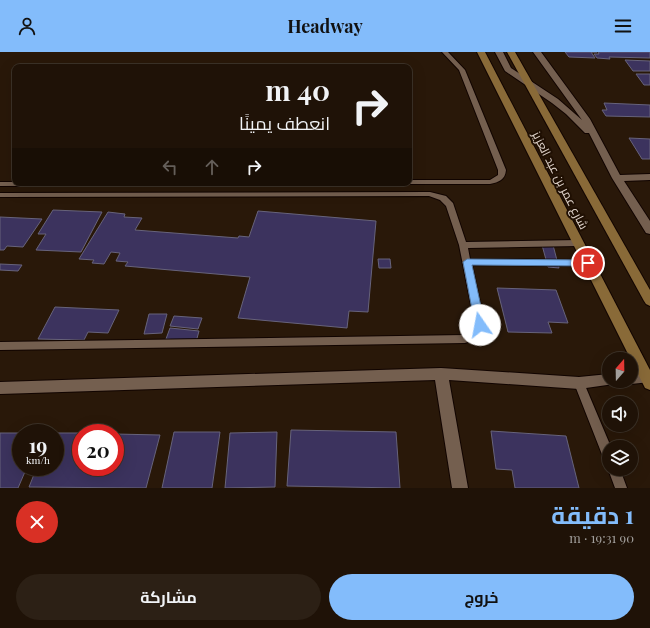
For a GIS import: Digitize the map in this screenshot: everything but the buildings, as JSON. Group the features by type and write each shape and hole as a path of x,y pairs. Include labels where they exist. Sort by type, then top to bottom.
{"main road":[{"name":"شارع عمر بن عبد العزيز","path":"481,52 648,380"},
{"name":"شارع عمر بن عبد العزيز","path":"511,52 650,301"}],"street":[{"path":"499,52 508,70 544,92 569,112 598,142"},
{"path":"537,52 586,119 617,178 650,230"},
{"path":"617,178 650,177"},
{"path":"441,374 460,488"},
{"path":"0,388 441,374 579,383 602,381"},
{"path":"638,379 648,380"}],"lane":[{"path":"412,182 490,182 499,180 502,176 502,170 462,70 448,57 445,52"},
{"path":"418,182 430,194"},
{"path":"0,184 12,184"},
{"path":"0,195 430,194 443,198 450,205 463,245 480,325 476,334 465,339 0,346"},
{"path":"463,245 578,242"},
{"path":"467,262 588,263"},
{"path":"579,383 602,440"},
{"path":"617,476 621,488"}],"route":[{"path":"480,325 467,262 588,263"}]}
